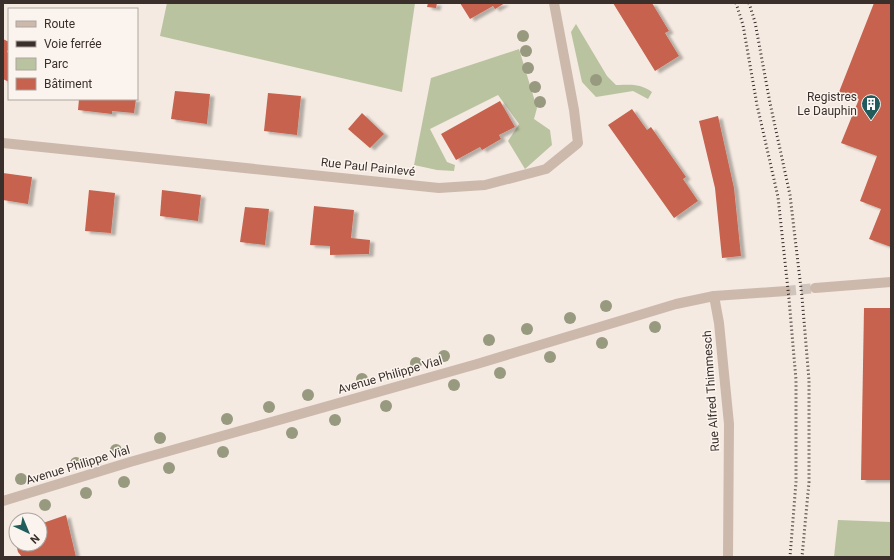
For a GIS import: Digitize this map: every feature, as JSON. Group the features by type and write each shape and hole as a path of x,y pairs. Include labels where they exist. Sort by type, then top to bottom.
{"street":[{"name":"Rue Paul Painlevé","path":"3,142 439,188 485,185 546,169 578,143 574,110 554,3"},
{"path":"815,288 891,282"},
{"name":"Avenue Philippe Vial","path":"3,501 130,462 477,364 676,304 714,296 786,291"},
{"name":"Rue Alfred Thimmesch","path":"714,296 719,323 729,424 728,557"}],"green space":[{"path":"167,3 415,3 402,92 160,36"},
{"path":"576,24 607,76 616,85 635,85 647,89 652,92 648,99 633,91 596,97 582,82 571,32"},
{"path":"519,49 537,108 534,119 550,130 552,145 525,169 508,141 519,124 498,95 430,129 447,162 455,165 454,171 437,170 414,165 431,78"},
{"path":"838,520 891,522 891,557 834,557"}],"building":[{"path":"428,3 437,3 436,8 427,7"},
{"path":"460,3 505,3 495,9 493,6 470,19"},
{"path":"613,3 652,3 669,31 665,33 679,56 655,71"},
{"name":"Registres Le Dauphin","path":"874,3 891,3 891,247 869,239 881,209 860,201 877,156 841,143 859,99 839,92"},
{"path":"3,39 8,42 8,82 3,79"},
{"path":"175,91 210,94 207,124 171,119"},
{"path":"268,93 301,96 297,135 264,131"},
{"path":"79,100 136,100 134,113 112,111 112,114 78,110"},
{"path":"500,101 515,127 499,135 501,139 482,150 480,147 456,160 441,134"},
{"path":"632,109 647,130 651,127 686,177 683,179 698,201 674,218 608,125"},
{"path":"362,113 384,134 370,148 348,129"},
{"path":"718,116 734,188 741,256 722,258 715,188 699,121"},
{"path":"3,173 32,177 28,204 3,200"},
{"path":"89,190 115,193 111,233 85,231"},
{"path":"162,190 201,195 198,221 160,216"},
{"path":"314,206 354,210 351,238 370,240 369,254 330,255 330,246 310,245"},
{"path":"245,207 269,209 265,245 240,242"},
{"path":"864,308 891,308 891,480 861,480"},
{"path":"66,515 76,557 22,557 18,552 48,552 48,521"}],"tunnel":[{"path":"786,291 815,288"}],"railway":[{"path":"736,3 743,25 757,105 778,197 789,299 796,380 796,482 790,557"},
{"path":"749,3 755,22 770,103 790,195 802,297 809,380 809,482 802,557"}],"place":[{"name":"Registres Le Dauphin","path":"871,121"}]}
